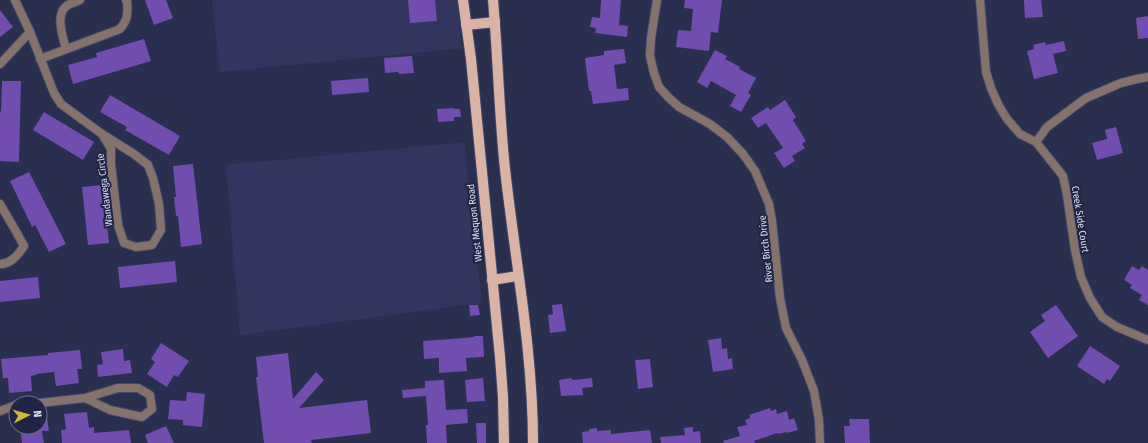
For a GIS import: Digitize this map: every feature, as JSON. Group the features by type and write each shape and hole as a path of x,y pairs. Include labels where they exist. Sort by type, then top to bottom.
{"main road":[{"name":"West Mequon Road","path":"463,0 471,59 503,397 504,443"},
{"path":"493,0 505,168 533,409 533,443"},
{"path":"466,25 495,22"},
{"path":"492,280 518,276"}],"street":[{"name":"Wandawega Circle","path":"15,0 30,32 54,93 61,104 148,165 153,178 159,204 161,230 152,245 136,247 124,243 118,225 111,149 102,134"},
{"path":"66,49 61,32 60,22 62,11 67,5 80,0"},
{"path":"40,59 120,29 126,22 128,12 126,0"},
{"name":"River Birch Drive","path":"657,0 651,38 650,56 659,87 679,107 710,124 727,137 743,154 755,171 769,204 780,298 786,328 802,360 814,391 819,420 820,443"},
{"name":"Creek Side Court","path":"980,0 986,72 991,88 1007,119 1020,134 1036,142 1063,176 1075,250 1081,277 1090,298 1102,317 1117,327 1148,340"},
{"path":"0,64 30,32"},
{"path":"1036,142 1048,127 1086,98 1137,78 1148,77"},
{"path":"0,204 24,246 18,256 5,264 0,264"},
{"path":"48,402 85,398 118,388 138,388 150,395 152,409 142,417 110,410 85,398"}],"shaded area":[{"path":"212,0 457,0 462,50 454,49 220,72"},
{"path":"465,142 482,303 240,335 226,165"}],"building":[{"path":"145,0 166,0 173,18 154,25"},
{"path":"408,0 435,0 437,21 410,23"},
{"path":"601,0 621,0 619,25 628,26 627,37 595,33 596,28 590,27 592,17 600,18"},
{"path":"685,0 722,0 718,33 711,32 709,51 676,47 678,30 691,31 693,9 684,8"},
{"path":"1024,0 1041,0 1043,17 1025,18"},
{"path":"0,10 13,27 0,37"},
{"path":"1148,16 1148,38 1138,39 1136,18"},
{"path":"144,39 151,61 73,84 68,65 97,57 96,53"},
{"path":"1064,41 1066,51 1053,54 1058,73 1034,79 1027,51 1034,49 1033,45 1045,42 1046,45"},
{"path":"624,49 626,63 614,65 617,89 628,88 629,100 593,104 591,91 589,91 585,58 604,55 604,51"},
{"path":"715,50 727,56 725,59 740,67 739,69 756,78 748,93 751,95 741,112 730,106 736,95 711,81 707,88 697,82"},
{"path":"412,56 414,73 385,73 384,58"},
{"path":"368,78 369,92 332,95 331,81"},
{"path":"2,81 21,81 19,162 0,161 0,111 1,112"},
{"path":"110,95 180,136 169,155 125,130 127,127 100,112"},
{"path":"785,100 796,117 793,120 806,141 802,144 805,148 792,156 795,161 784,168 774,153 783,148 766,123 758,128 751,118 768,107 770,110"},
{"path":"437,109 460,109 461,117 454,117 454,121 438,122"},
{"path":"44,112 94,142 83,160 33,130"},
{"path":"1116,127 1123,153 1097,160 1092,143 1107,139 1105,130"},
{"path":"193,164 202,244 181,247 178,216 176,216 174,197 176,197 173,166"},
{"path":"29,172 66,244 49,252 35,225 32,227 10,181"},
{"path":"103,185 109,243 88,245 82,187"},
{"path":"175,261 177,282 120,288 118,267"},
{"path":"1132,266 1139,270 1142,266 1148,270 1148,305 1139,300 1142,295 1130,288 1132,285 1124,280"},
{"path":"38,277 40,298 0,302 0,281"},
{"path":"562,304 566,331 550,333 548,315 553,314 552,305"},
{"path":"469,305 478,305 480,315 470,316"},
{"path":"1056,305 1078,336 1048,358 1030,332 1045,321 1041,315"},
{"path":"483,336 484,357 466,358 467,371 439,373 439,358 424,359 423,341"},
{"path":"721,338 722,349 727,348 728,359 732,358 733,369 713,372 708,340"},
{"path":"161,343 189,361 178,377 174,375 167,387 147,374 155,362 151,359"},
{"path":"1090,346 1120,366 1110,381 1107,379 1104,384 1077,366"},
{"path":"123,349 124,361 130,360 132,373 98,377 97,365 103,364 101,352"},
{"path":"80,350 82,369 77,369 79,383 56,386 54,372 36,374 31,376 32,391 9,393 8,378 3,378 1,359 48,355 48,353"},
{"path":"288,353 293,399 316,372 324,380 299,408 367,400 371,433 311,440 312,443 264,443 256,377 258,377 256,357"},
{"path":"650,359 653,387 638,389 635,360"},
{"path":"483,378 485,401 467,402 465,380"},
{"path":"571,378 573,380 592,378 593,387 582,388 583,395 561,396 559,380"},
{"path":"444,380 446,410 467,409 468,423 446,425 447,443 427,443 426,425 428,425 426,396 403,398 402,390 425,388 425,381"},
{"path":"187,392 205,394 202,427 183,425 183,420 168,419 170,400 186,401"},
{"path":"770,408 771,411 776,409 777,414 787,411 789,420 794,418 798,430 787,433 777,433 754,441 755,443 724,443 723,441 740,436 737,427 747,425 745,420 750,418 749,415"},
{"path":"87,412 89,428 94,427 94,433 129,430 131,443 62,443 61,430 66,429 64,414"},
{"path":"849,419 869,419 870,443 845,443 844,426 850,426"},
{"path":"476,423 486,423 486,443 477,443"},
{"path":"166,426 174,443 148,443 145,435"},
{"path":"693,427 693,432 700,431 701,443 661,443 660,437 685,435 684,428"},
{"path":"597,428 597,431 611,430 611,434 650,430 652,443 583,443 582,432"},
{"path":"21,435 43,435 44,443 22,443"}]}
